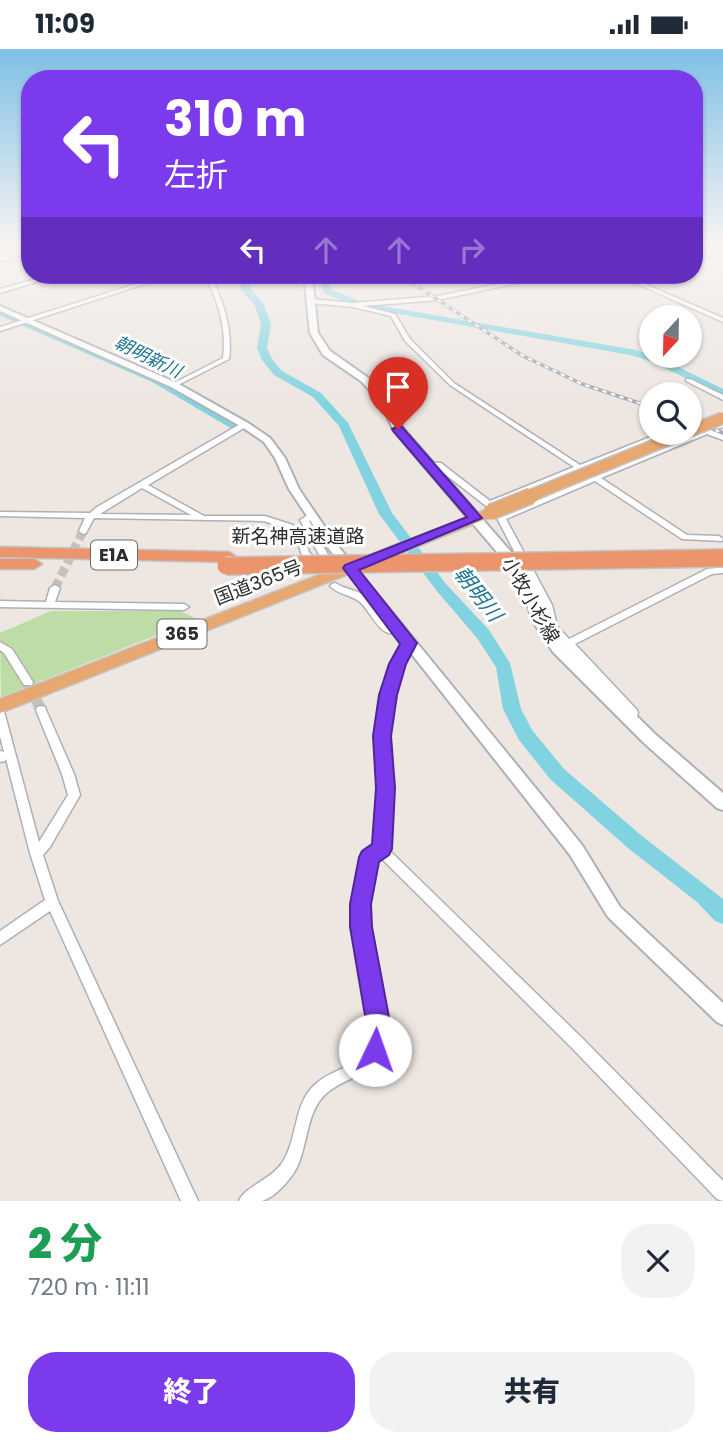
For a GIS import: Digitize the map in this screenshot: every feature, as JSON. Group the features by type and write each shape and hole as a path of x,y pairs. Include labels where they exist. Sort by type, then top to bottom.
{"highway":[{"name":"国道365号","path":"702,428 721,423"},
{"name":"国道365号","path":"0,706 656,445"},
{"name":"新名神高速道路","path":"1,558 127,555 227,562 441,556 722,543"},
{"name":"新名神高速道路","path":"1,558 493,564 723,558"}],"main road":[{"name":"小牧小杉線","path":"310,297 317,343 326,353 374,388 384,400 398,429 469,521 507,556 533,599 539,619 558,647 649,739 723,803"}],"street":[{"path":"0,329 100,297"},
{"path":"174,385 226,359 229,347 219,297"},
{"path":"354,305 448,297"},
{"path":"670,297 723,320"},
{"path":"310,301 354,305 393,315 407,340 452,384 685,537 722,543"},
{"path":"0,309 174,385 245,425 275,449 294,489 312,516 357,566 399,631 576,850 614,912 723,1016"},
{"path":"688,380 723,398"},
{"path":"83,531 89,517 245,425"},
{"path":"723,438 707,431 501,518 547,605 553,627 645,726 723,794"},
{"path":"427,464 438,465 489,504 639,444"},
{"path":"143,485 202,518"},
{"path":"0,514 278,521 290,527 300,537 305,553 319,569 327,560 304,520 312,516"},
{"path":"567,644 710,571 723,570"},
{"path":"335,586 340,590 353,590 387,629 399,631"},
{"path":"50,603 55,588"},
{"path":"0,604 184,607"},
{"path":"409,643 398,664 384,720 382,736 386,788 382,849 723,1193"},
{"path":"0,645 8,651 28,682"},
{"path":"36,853 46,843 74,795 41,711"},
{"path":"0,715 36,853 52,902 190,1201"},
{"path":"247,1201 277,1181 289,1167 317,1091 326,1082 368,1062 375,1050 380,1033 361,927 361,904 370,857 382,849"},
{"path":"0,939 52,902"}],"green space":[{"path":"51,611 180,611 197,619 1,697 0,633"}],"waterway":[{"name":"朝明川","path":"252,297 258,303 266,324 262,348 267,360 278,373 317,395 344,425 386,514 441,587 483,634 504,667 512,709 525,735 557,774 635,842 704,895 723,914"},
{"path":"341,297 363,305 632,352 654,359 723,393"},
{"name":"朝明新川","path":"0,312 156,380 238,427"}],"tunnel":[{"path":"55,588 83,531"},
{"path":"28,682 41,710"}],"railway":[{"path":"433,297 523,356 582,384 639,403"},
{"path":"702,425 723,433"}],"route":[{"path":"375,1050 380,1033 361,927 361,904 370,857 382,849 386,788 382,736 388,695 398,664 409,643 350,568 475,518 398,429"}]}
